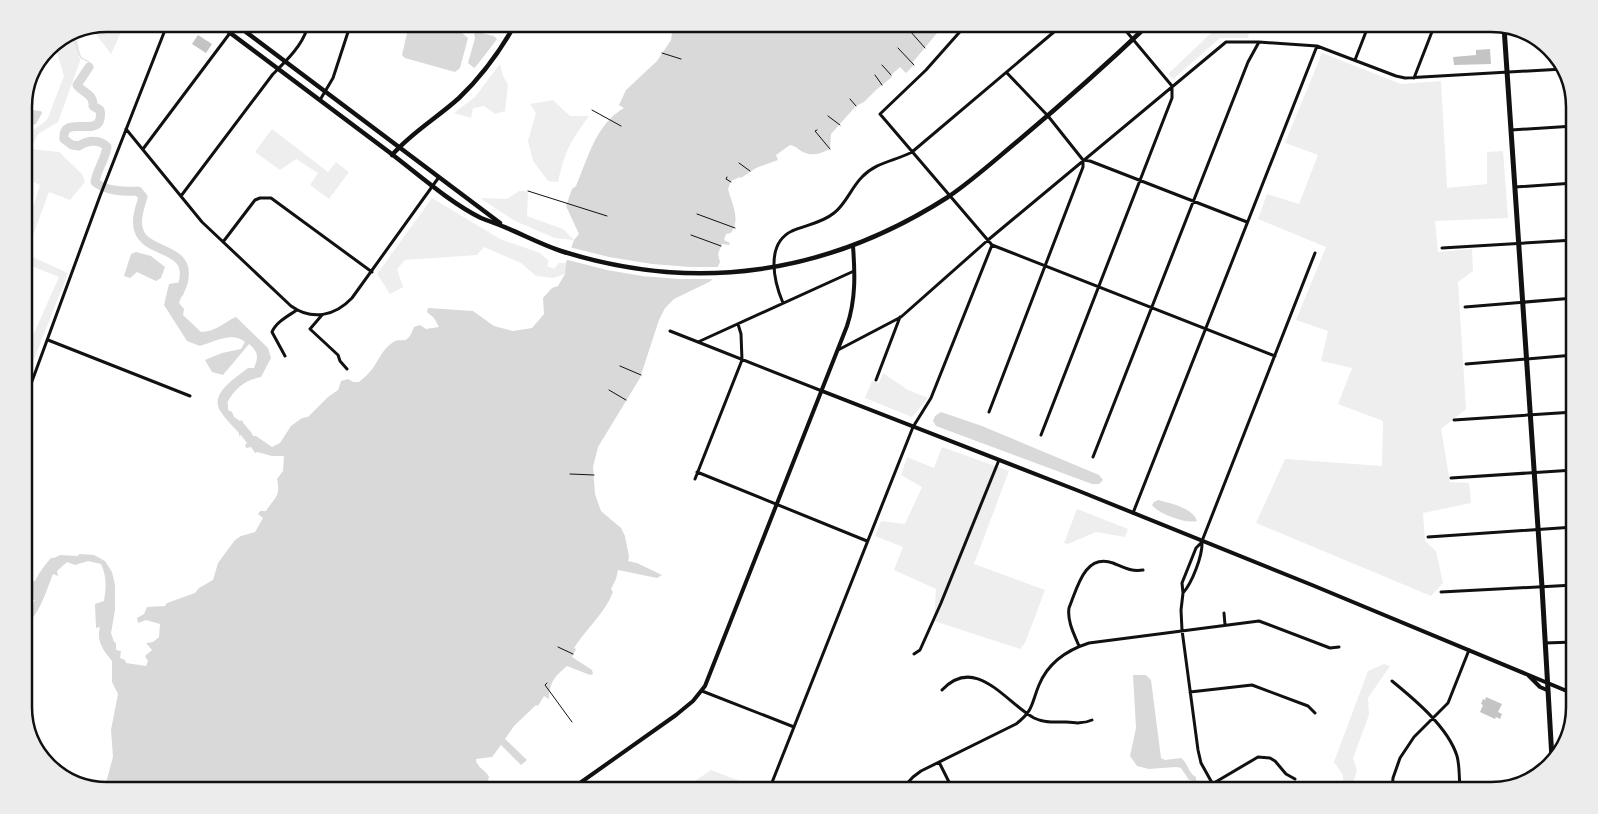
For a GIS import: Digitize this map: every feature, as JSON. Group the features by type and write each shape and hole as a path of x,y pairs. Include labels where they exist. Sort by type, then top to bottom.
{"main road":[{"path":"234,33 278,69 392,155 481,218 558,250 601,262 666,272 722,273 772,268 820,257 853,246 919,215 972,180 1048,116 1140,33"},
{"path":"247,33 503,226"},
{"path":"392,155 468,88 497,54 510,33"},
{"path":"1504,34 1535,472 1551,750"}],"street":[{"path":"33,379 100,196 164,33"},
{"path":"143,150 231,33"},
{"path":"181,196 302,40 305,33"},
{"path":"320,100 334,78 348,33"},
{"path":"959,33 926,70 880,114 992,245 1275,356"},
{"path":"783,303 776,286 772,268 780,242 789,233 832,215 870,170 912,152 1053,33"},
{"path":"1041,435 1172,98 1172,86 1127,33"},
{"path":"1355,60 1366,33"},
{"path":"1414,78 1431,33"},
{"path":"838,350 901,317 988,240 1226,42 1318,46 1396,76 1414,78 1555,69"},
{"path":"1093,457 1248,62 1259,42"},
{"path":"1133,513 1318,46"},
{"path":"989,412 1084,166 1083,160 1048,116 1007,73"},
{"path":"1511,130 1565,127"},
{"path":"126,129 202,222 297,310 310,315 322,315 345,306 372,272 439,177"},
{"path":"1083,160 1090,161 1247,222"},
{"path":"1515,187 1565,184"},
{"path":"223,242 255,200 271,198 372,272"},
{"path":"1442,248 1565,241"},
{"path":"772,782 913,427 931,398 992,245"},
{"path":"581,782 676,715 702,691 714,666 852,312 855,271 853,246"},
{"path":"1211,782 1200,763 1182,630 1182,583 1196,548 1202,541 1315,252"},
{"path":"698,342 855,271"},
{"path":"1466,306 1565,299"},
{"path":"285,356 272,332 274,327 297,310"},
{"path":"322,315 310,330 338,355 340,361 347,369"},
{"path":"876,380 901,317"},
{"path":"695,479 742,360 741,334 738,324"},
{"path":"670,331 1133,513 1566,690"},
{"path":"48,340 190,396"},
{"path":"1466,364 1565,356"},
{"path":"1454,420 1566,413"},
{"path":"914,654 920,650 941,603 998,460"},
{"path":"1451,478 1566,470"},
{"path":"697,472 868,541"},
{"path":"1428,537 1566,528"},
{"path":"1183,593 1188,588 1197,565 1202,550 1202,541"},
{"path":"1079,646 1068,614 1086,569 1097,562 1103,561 1134,571 1143,570"},
{"path":"1441,592 1566,585"},
{"path":"1224,613 1225,625"},
{"path":"908,782 913,776 939,762 1016,724 1028,714 1034,704 1044,674 1062,655 1079,646 1182,630 1259,621 1330,648 1339,647"},
{"path":"1544,643 1566,642"},
{"path":"1394,782 1396,770 1406,748 1414,737 1448,704 1469,650"},
{"path":"1526,674 1540,687 1547,690"},
{"path":"942,690 949,683 957,679 975,678 988,684 1028,714 1046,722 1085,723 1092,720"},
{"path":"1392,681 1406,692 1443,731 1454,748 1458,763 1459,782"},
{"path":"1190,692 1252,685 1308,706 1315,713"},
{"path":"702,691 794,727"},
{"path":"1215,782 1252,759 1264,757 1275,761 1286,774 1296,779"},
{"path":"939,762 949,782"}],"path":[{"path":"912,33 925,48"},
{"path":"898,48 914,65"},
{"path":"662,53 681,59"},
{"path":"882,65 891,75"},
{"path":"875,75 882,85"},
{"path":"850,99 856,106"},
{"path":"592,110 621,126"},
{"path":"828,116 840,125"},
{"path":"817,130 830,149"},
{"path":"739,163 750,171"},
{"path":"728,177 726,179 731,182"},
{"path":"528,191 607,216"},
{"path":"697,214 735,228"},
{"path":"690,235 722,246"},
{"path":"620,366 641,375"},
{"path":"609,390 626,400"},
{"path":"570,474 594,475"},
{"path":"558,647 573,654"},
{"path":"547,683 545,685 572,722"}],"shaded area":[{"path":"121,33 111,54 95,34"},
{"path":"407,33 462,33 468,38 460,68 455,72 405,58 402,55"},
{"path":"481,33 494,36 497,39 474,68 468,63 475,38 474,34"},
{"path":"672,33 937,33 906,73 900,67 891,75 892,77 864,102 856,106 831,134 830,149 812,154 805,153 790,145 776,155 778,160 756,168 741,178 731,181 728,189 736,217 734,228 731,233 726,234 724,240 730,243 729,245 722,244 718,254 720,262 711,281 674,299 665,308 659,320 640,378 598,447 593,467 595,494 601,511 621,528 625,536 628,561 637,563 662,575 657,578 618,570 611,589 613,592 610,600 574,648 576,649 572,657 592,670 593,674 590,675 567,666 559,673 550,688 549,699 544,696 538,706 536,705 514,726 505,739 527,760 521,765 501,745 492,757 476,759 476,762 489,777 487,782 106,782 113,757 111,730 118,694 112,682 112,661 103,649 100,641 100,627 96,628 95,604 104,601 105,596 103,569 101,564 88,561 75,565 67,562 57,571 58,576 53,574 45,595 33,617 33,603 35,600 33,600 33,581 51,558 60,555 94,555 105,561 112,572 115,585 115,610 111,633 116,643 116,650 121,651 120,658 125,660 126,663 146,666 148,661 145,656 152,650 146,643 153,642 159,637 160,624 146,620 138,623 137,618 144,614 147,607 165,606 167,603 195,593 199,588 213,580 218,563 235,540 255,532 263,518 258,514 260,511 266,511 276,497 278,490 277,479 283,471 284,456 255,453 251,447 246,448 245,445 247,443 241,435 239,436 239,433 223,415 218,405 218,399 225,387 248,368 254,368 257,360 256,352 249,344 223,375 212,372 205,360 222,353 241,349 245,342 234,337 200,346 187,341 164,305 169,284 187,281 179,303 184,309 183,315 201,332 215,329 236,317 268,348 271,358 261,377 250,380 241,386 233,393 227,403 228,410 232,412 234,417 240,421 242,420 253,436 256,436 272,447 280,443 291,426 302,418 308,417 338,390 341,381 348,379 353,382 359,382 373,368 389,345 395,341 409,338 414,327 420,325 426,329 439,327 434,318 427,312 428,308 473,311 494,326 513,331 532,328 544,314 543,298 552,288 558,286 565,274 566,263 574,240 579,234 566,206 594,142 606,123 624,108 619,105 626,90 657,61 671,40"},
{"path":"1211,33 1249,33 1248,38 1220,38 1173,79 1168,74"},
{"path":"78,39 80,61 58,122 38,134 33,145 33,130 47,120 64,76 57,52"},
{"path":"1322,53 1401,84 1441,81 1447,188 1487,184 1487,152 1503,151 1508,218 1435,221 1438,252 1472,249 1473,271 1458,282 1466,409 1441,429 1450,482 1469,483 1471,503 1423,513 1425,541 1436,551 1443,583 1431,596 1256,523 1285,459 1382,466 1383,421 1338,404 1352,368 1321,361 1328,331 1296,320 1326,247 1258,219 1267,194 1299,204 1318,155 1285,143"},
{"path":"500,64 508,85 505,111 495,114 484,106 473,108 471,118 454,113 475,97"},
{"path":"553,100 570,116 589,116 569,147 558,182 548,181 533,161 528,141 536,113 530,104"},
{"path":"33,110 41,111 42,113 36,124 33,125"},
{"path":"272,129 328,172 336,162 349,172 329,199 310,185 318,173 296,159 280,170 255,152"},
{"path":"33,149 59,152 82,174 85,182 70,200 49,192 33,235 33,207 40,185 33,182"},
{"path":"519,191 528,191 527,216 563,229 574,240 555,238 515,221 480,198 507,199"},
{"path":"432,198 500,239 540,253 549,261 547,266 554,269 559,263 566,263 565,274 553,278 536,276 521,263 484,247 477,255 405,260 397,269 403,287 390,294 377,274"},
{"path":"136,252 151,256 165,267 161,278 156,281 137,272 130,278 124,276 131,254"},
{"path":"33,257 68,273 33,362 33,336 59,277 33,267"},
{"path":"883,373 908,390 928,398 912,417 865,398 872,381 879,383"},
{"path":"941,412 982,426 1099,475 1103,480 1099,484 1092,484 936,426 933,421 935,416"},
{"path":"942,447 1009,471 974,564 1045,590 1025,643 1020,649 934,621 936,589 894,570 903,547 875,536 881,521 905,524 922,487 901,475 907,457 934,468"},
{"path":"1158,500 1186,509 1195,516 1197,521 1180,520 1160,512 1152,505"},
{"path":"1077,509 1128,529 1125,537 1096,532 1068,544 1064,543"},
{"path":"1384,664 1390,666 1368,698 1369,715 1353,758 1357,770 1353,782 1343,782 1343,775 1334,762 1368,671"},
{"path":"1133,675 1146,675 1151,680 1161,758 1165,760 1181,758 1196,777 1196,781 1189,780 1181,768 1149,769 1137,766 1130,756 1136,728"},
{"path":"711,770 743,782 694,782"}],"pier":[{"path":"569,247 609,257 652,264 721,267 714,279 642,276 607,270 564,259"}],"building":[{"path":"198,35 212,44 206,53 192,44"},
{"path":"1490,49 1491,64 1454,65 1453,57 1476,55 1476,50"},
{"path":"1486,697 1502,704 1498,712 1502,714 1500,719 1496,717 1495,719 1480,712 1483,699 1485,700"}],"waterway":[{"path":"74,41 81,58 89,62 89,67"},
{"path":"89,67 77,85 90,96 93,106 100,110 100,120 95,125 68,128 64,139 72,145 79,146 93,141 104,144 107,147 95,182 110,189 138,191 143,197 139,209 139,231 143,238 174,255 180,261 184,268 184,278 179,293"}]}
